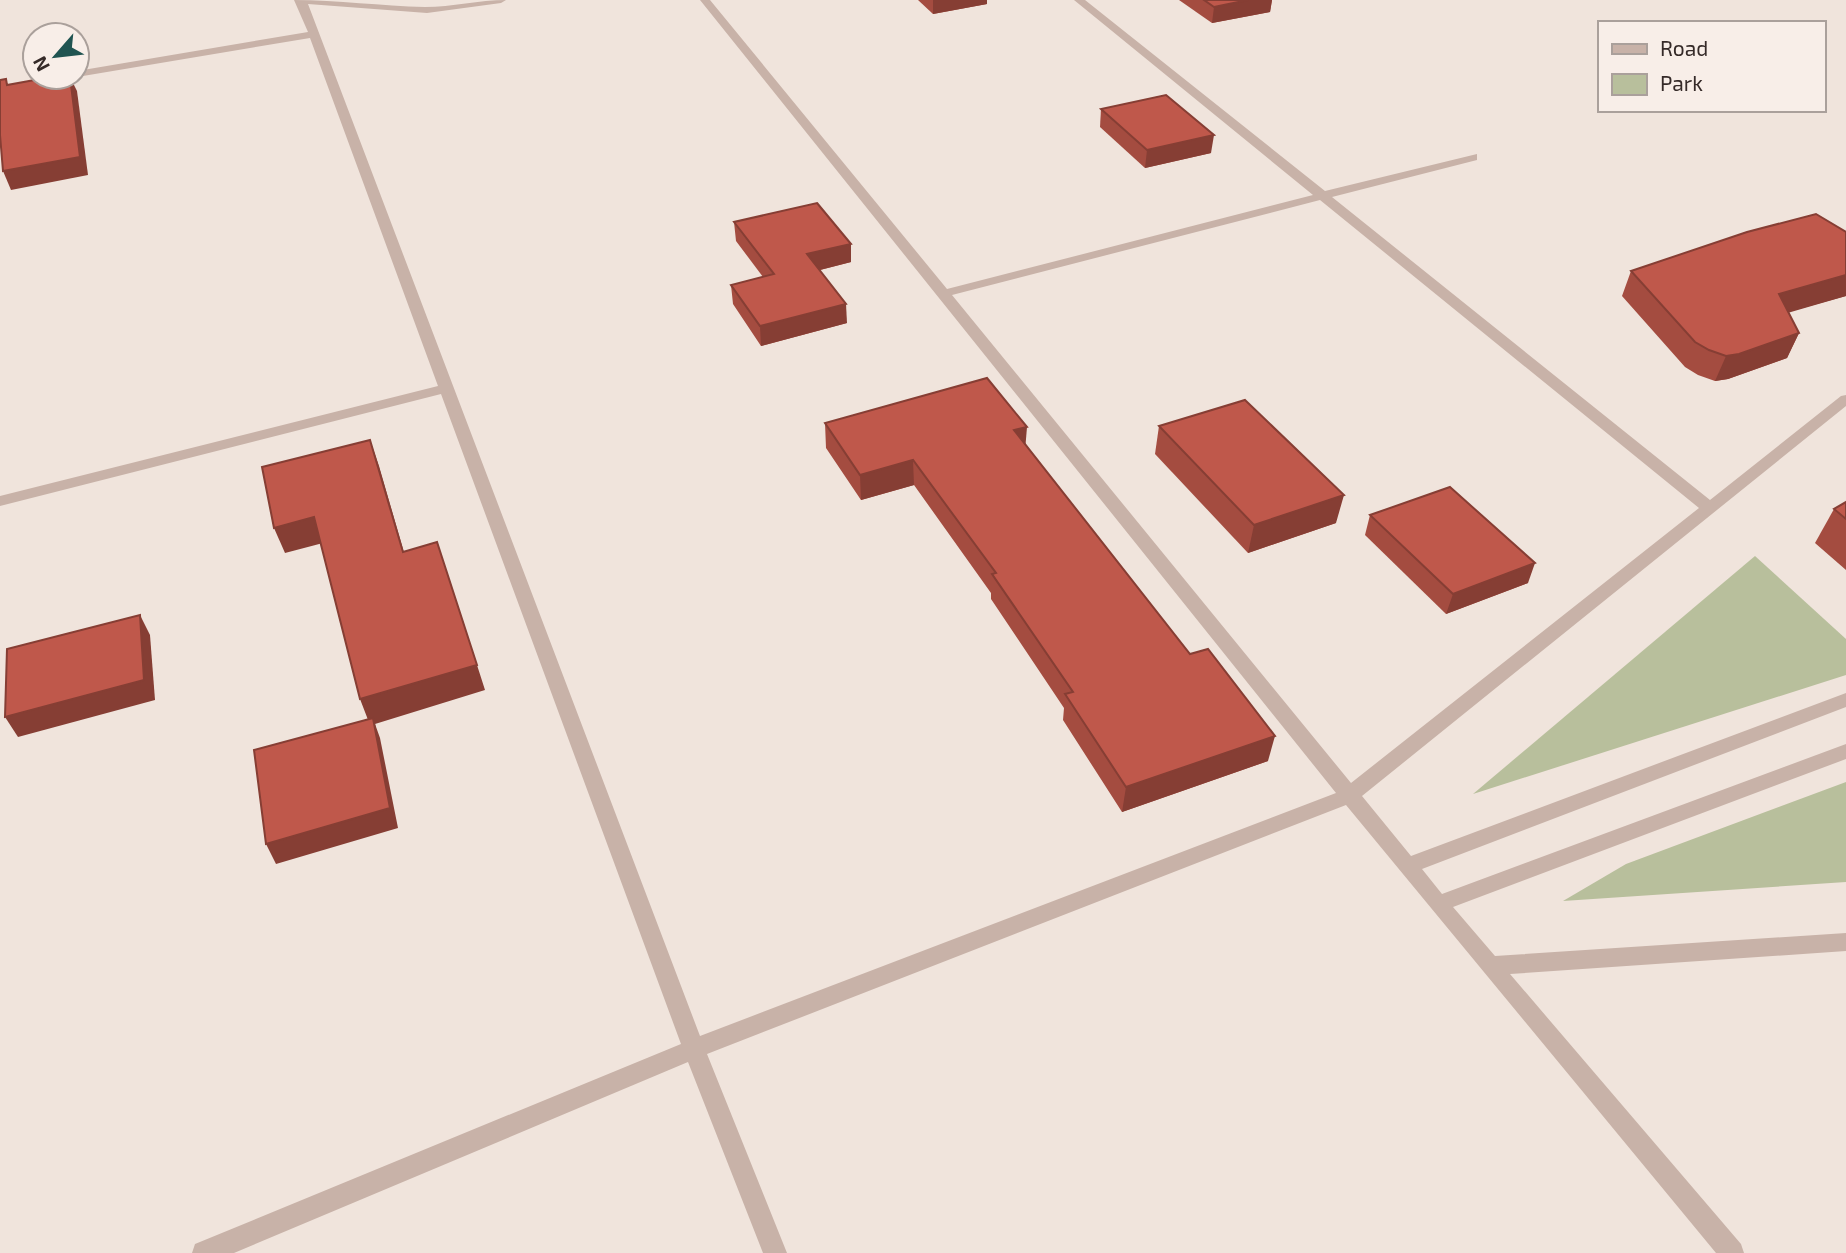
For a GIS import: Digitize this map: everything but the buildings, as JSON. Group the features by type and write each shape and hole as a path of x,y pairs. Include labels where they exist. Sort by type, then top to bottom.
{"street":[{"path":"501,0 427,10 300,0 448,388 694,1049 775,1253"},
{"path":"705,0 1349,796 1732,1253"},
{"path":"1079,0 1710,508"},
{"path":"91,72 315,34"},
{"path":"942,294 1473,157"},
{"path":"0,501 448,388"},
{"path":"204,1253 694,1049 1349,796 1846,399"},
{"path":"1407,866 1846,700"},
{"path":"1438,904 1846,751"},
{"path":"1491,966 1846,942"}],"green space":[{"path":"1755,556 1846,639 1846,675 1473,794"},
{"path":"1846,782 1846,882 1563,901 1626,864"}]}
